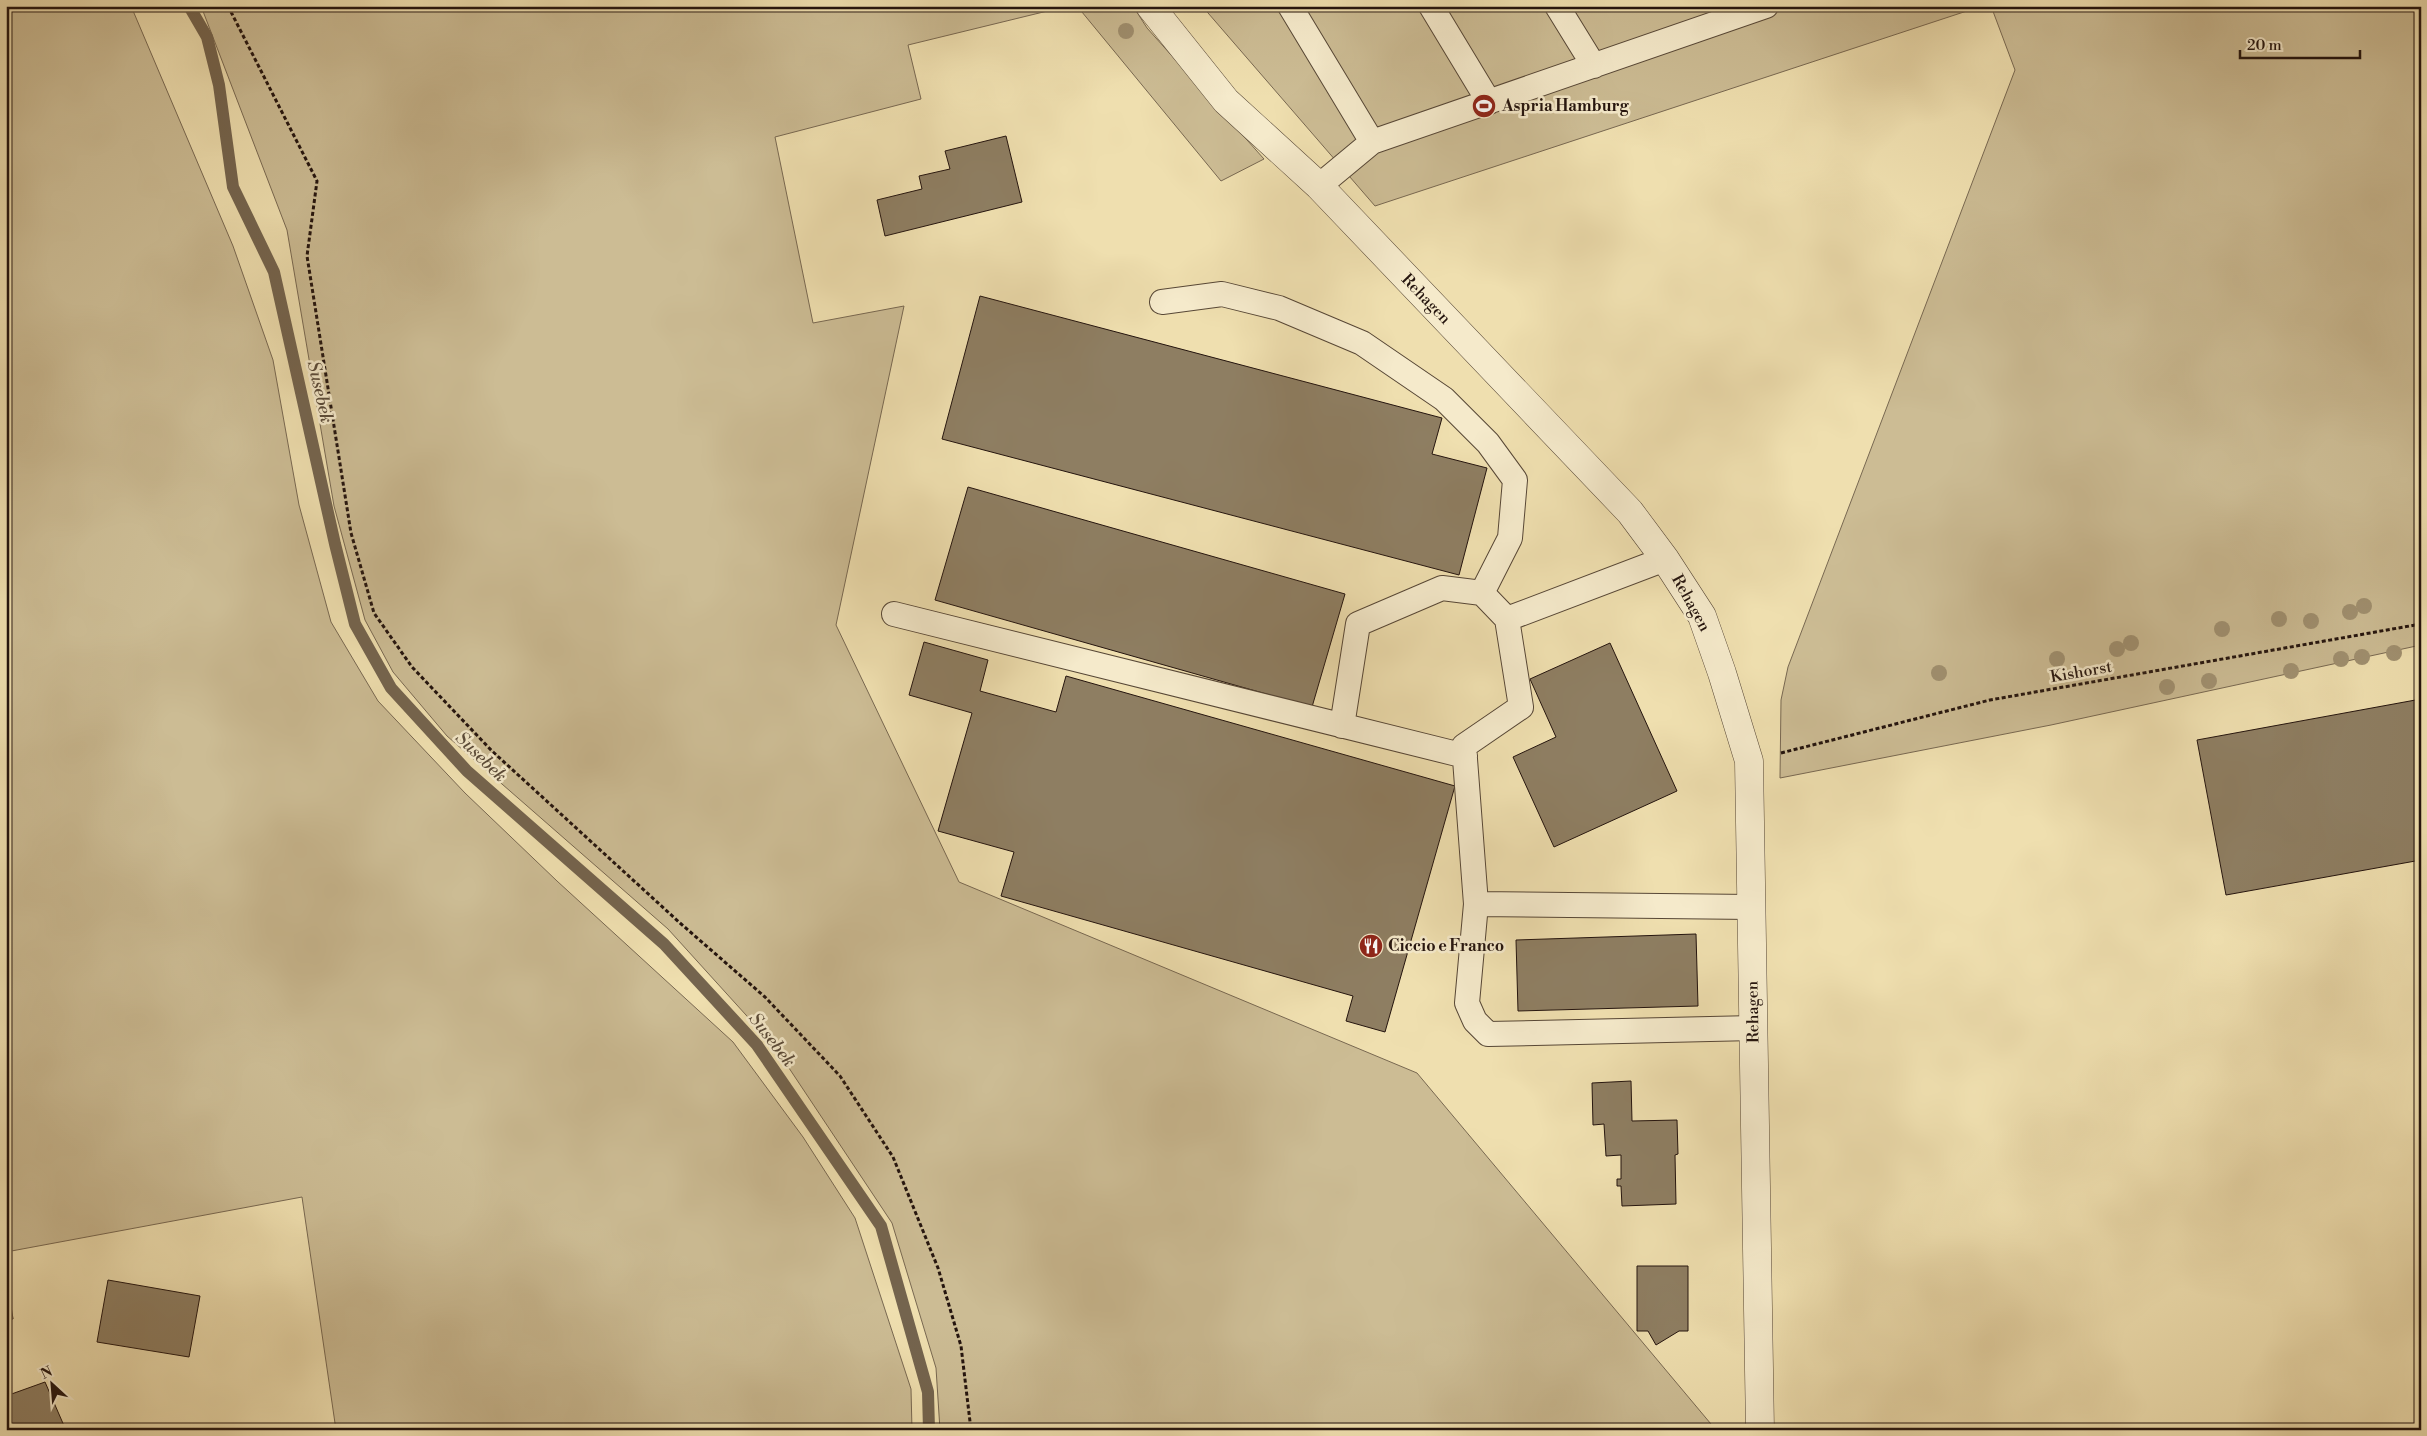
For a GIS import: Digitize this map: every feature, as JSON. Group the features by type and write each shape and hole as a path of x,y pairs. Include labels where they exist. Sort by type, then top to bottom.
{"street":[{"name":"Rehagen","path":"1150,6 1226,101 1319,186 1630,512 1666,559 1702,616 1749,761 1760,1430"}],"lane":[{"path":"1290,6 1372,142"},
{"path":"1430,6 1489,102"},
{"path":"1557,6 1594,66"},
{"path":"1319,186 1372,142 1766,6"},
{"path":"1162,302 1222,294 1279,308 1362,343 1444,399 1488,443 1515,480 1510,538 1482,594"},
{"path":"1507,619 1666,559"},
{"path":"1342,726 1358,624 1442,588 1482,594 1507,619 1522,707 1464,746 1476,904 1466,1003 1475,1021 1488,1034 1754,1028"},
{"path":"894,614 1465,756"},
{"path":"1476,904 1752,907"}],"path":[{"path":"228,6 317,181 307,256 351,533 374,613 412,667 492,751 680,923 765,997 840,1076 893,1157 938,1268 961,1346 971,1430"},
{"name":"Kishorst","path":"1749,761 1990,700 2421,624"}],"shaded area":[{"path":"6,6 131,6 233,246 273,360 299,505 331,622 378,701 465,793 557,881 733,1042 803,1137 855,1218 911,1389 912,1430 336,1430 302,1197 6,1252"},
{"path":"201,6 1068,6 908,45 921,99 775,137 813,323 904,306 836,625 959,882 1417,1073 1716,1430 940,1430 936,1368 892,1223 775,1047 668,929 447,736 393,672 365,620 334,506 287,230"},
{"path":"1077,6 1133,6 1147,28 1264,159 1221,181"},
{"name":"Aspria Hamburg","path":"1202,6 1982,6 1375,206"},
{"path":"1991,6 2421,6 2421,645 2051,725 1780,778 1781,700 1788,667 2015,70"}],"building":[{"path":"1006,136 1022,202 885,236 877,200 922,189 919,176 950,169 945,151"},
{"path":"980,296 1442,418 1432,454 1487,468 1459,575 942,439"},
{"path":"968,487 1345,594 1312,707 935,600"},
{"path":"924,642 988,660 980,691 1056,712 1066,676 1455,786 1385,1032 1346,1021 1353,996 1001,896 1014,852 938,831 972,713 909,695"},
{"path":"1610,643 1677,791 1554,847 1513,757 1556,737 1530,679"},
{"path":"2421,699 2421,860 2226,895 2197,740"},
{"path":"1696,934 1698,1006 1518,1011 1516,940"},
{"path":"1631,1081 1632,1121 1677,1120 1678,1154 1675,1155 1676,1204 1622,1206 1621,1186 1617,1186 1617,1179 1621,1179 1621,1155 1606,1156 1604,1124 1593,1125 1592,1083"},
{"path":"1637,1266 1688,1266 1688,1331 1679,1331 1656,1345 1648,1331 1637,1331"},
{"path":"6,1273 13,1319 6,1320"},
{"path":"108,1280 200,1296 189,1357 97,1342"},
{"path":"45,1382 65,1428 6,1430 6,1396"}],"waterway":[{"name":"Susebek","path":"189,6 207,37 219,85 233,187 274,272 335,544 355,624 391,688 467,771 664,944 757,1045 881,1226 928,1392 929,1430"}],"place":[{"name":"Aspria Hamburg","path":"1484,106"},
{"name":"Ciccio e Franco","path":"1371,946"}]}
